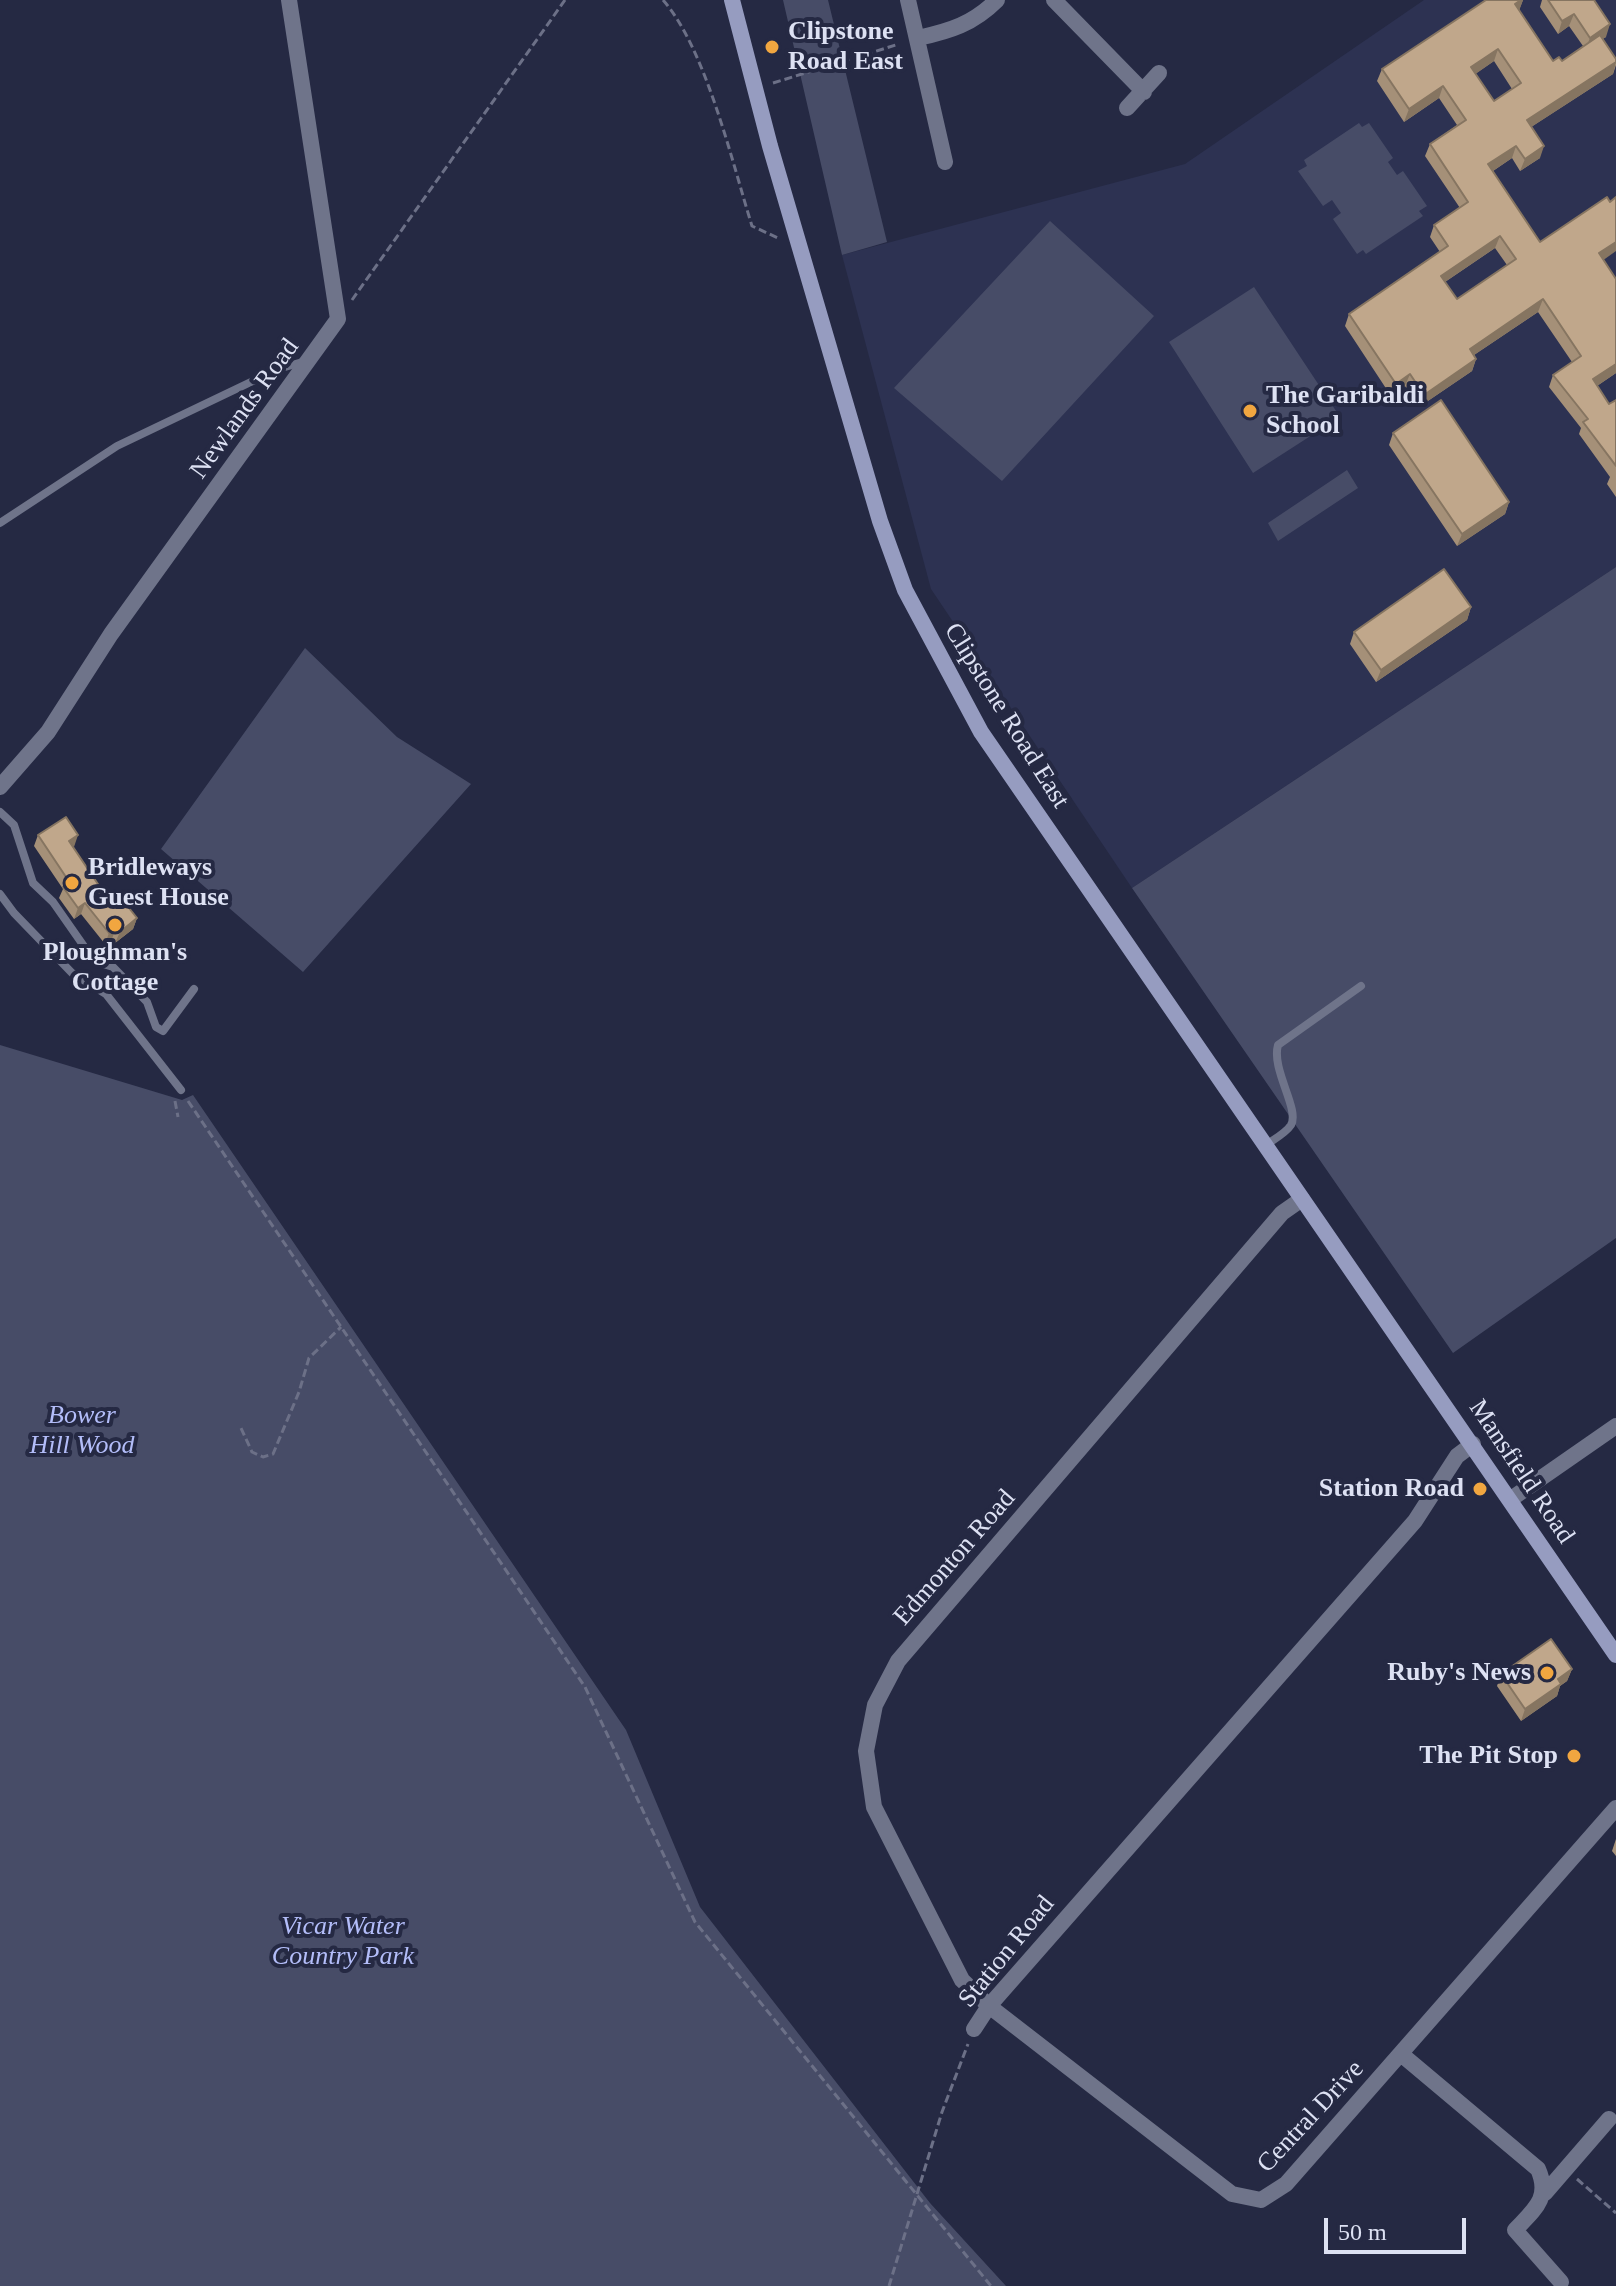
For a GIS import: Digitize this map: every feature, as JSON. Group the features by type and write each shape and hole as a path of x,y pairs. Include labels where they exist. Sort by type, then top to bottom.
{"main road":[{"name":"Clipstone Road East","path":"732,5 880,521 905,590 936,653 981,732 1386,1316"},
{"name":"Mansfield Road","path":"1386,1316 1616,1655"}],"street":[{"path":"289,0 338,319"},
{"path":"908,0 945,162"},
{"path":"918,38 953,31 972,22 997,0"},
{"path":"1054,0 1144,92"},
{"path":"1127,108 1159,73"},
{"name":"Newlands Road","path":"0,787 48,732 111,634 338,319"},
{"name":"Edmonton Road","path":"989,2006 962,1980 874,1807 866,1751 875,1705 898,1661 1282,1213 1302,1199"},
{"path":"1511,1499 1616,1426"},
{"name":"Station Road","path":"974,2029 989,2006 1415,1521 1457,1456 1473,1444"},
{"name":"Central Drive","path":"989,2006 1232,2194 1246,2200 1261,2200 1286,2184 1616,1808"},
{"path":"1401,2054 1538,2169 1545,2193"},
{"path":"1515,2230 1609,2119"},
{"path":"1501,2218 1562,2284"}],"lane":[{"path":"0,523 117,446 278,369 310,360"},
{"path":"0,812 14,825 33,883 53,902 88,952 100,963 113,967 147,1002 156,1027 163,1031 194,989"},
{"path":"0,894 14,913 72,973 106,994 181,1090"},
{"path":"1266,1145 1291,1126 1293,1118 1278,1073 1275,1056 1278,1045 1361,986"}],"path":[{"path":"338,319 565,0"},
{"path":"663,0 676,14 700,70 752,226 800,248"},
{"path":"755,88 840,65 918,38"},
{"path":"181,1090 585,1687 695,1922 991,2286"},
{"path":"241,1428 252,1452 263,1457 273,1454 290,1417 309,1358 341,1327"},
{"name":"Station Road","path":"889,2286 897,2251 918,2198 942,2112 974,2029"},
{"path":"1566,2169 1616,2213"}],"shaded area":[{"name":"The Garibaldi School","path":"1424,0 1616,0 1616,567 1132,888 931,589 842,255 1185,164"}],"green space":[{"path":"783,0 828,0 887,242 842,255"},
{"path":"1359,123 1362,127 1369,123 1393,158 1388,162 1397,175 1403,171 1427,206 1419,211 1423,216 1366,254 1363,250 1357,254 1333,219 1341,213 1332,200 1323,206 1298,171 1307,166 1304,160"},
{"path":"1050,221 1154,316 1002,481 894,388"},
{"path":"1254,287 1340,417 1253,473 1169,342"},
{"path":"1347,470 1358,488 1278,541 1268,523"},
{"path":"1616,567 1616,1238 1453,1353 1132,888"},
{"path":"305,648 397,737 471,784 303,972 161,849"},
{"name":"Vicar Water Country Park","path":"0,1045 182,1100 193,1095 626,1730 700,1907 930,2203 1006,2286 0,2286"}],"building":[{"path":"1486,0 1521,0 1515,4 1553,61 1559,57 1562,61 1600,35 1616,59 1616,62 1527,120 1544,146 1525,159 1516,146 1488,164 1540,242 1607,197 1610,202 1616,197 1616,242 1599,253 1616,279 1616,364 1593,379 1609,404 1616,400 1616,466 1583,422 1588,419 1553,375 1581,356 1543,299 1470,349 1476,359 1424,395 1410,374 1396,384 1349,314 1448,246 1434,225 1468,202 1430,144 1466,120 1443,86 1409,109 1382,69","holes":["1498,49 1521,83 1494,101 1471,67","1500,236 1516,259 1457,299 1441,276"]},
{"path":"1548,0 1594,0 1610,24 1590,38 1574,14 1562,21"},
{"path":"1441,400 1509,502 1462,534 1393,433"},
{"path":"1444,569 1471,607 1381,670 1354,632"},
{"path":"66,817 78,835 69,841 112,905 121,898 137,918 120,932 116,927 109,933 85,903 78,908 63,887 70,883 38,835"},
{"path":"1551,1639 1572,1669 1558,1679 1561,1684 1525,1709 1501,1674"}],"place":[{"name":"Clipstone Road East","path":"772,47"},
{"name":"The Garibaldi School","path":"1250,411"},
{"name":"Bridleways Guest House","path":"72,883"},
{"name":"Ploughman's Cottage","path":"115,925"},
{"name":"Station Road","path":"1480,1489"},
{"name":"Ruby's News","path":"1547,1673"},
{"name":"The Pit Stop","path":"1574,1756"}],"park label":[{"name":"Bower Hill Wood","path":"82,1431"}]}
